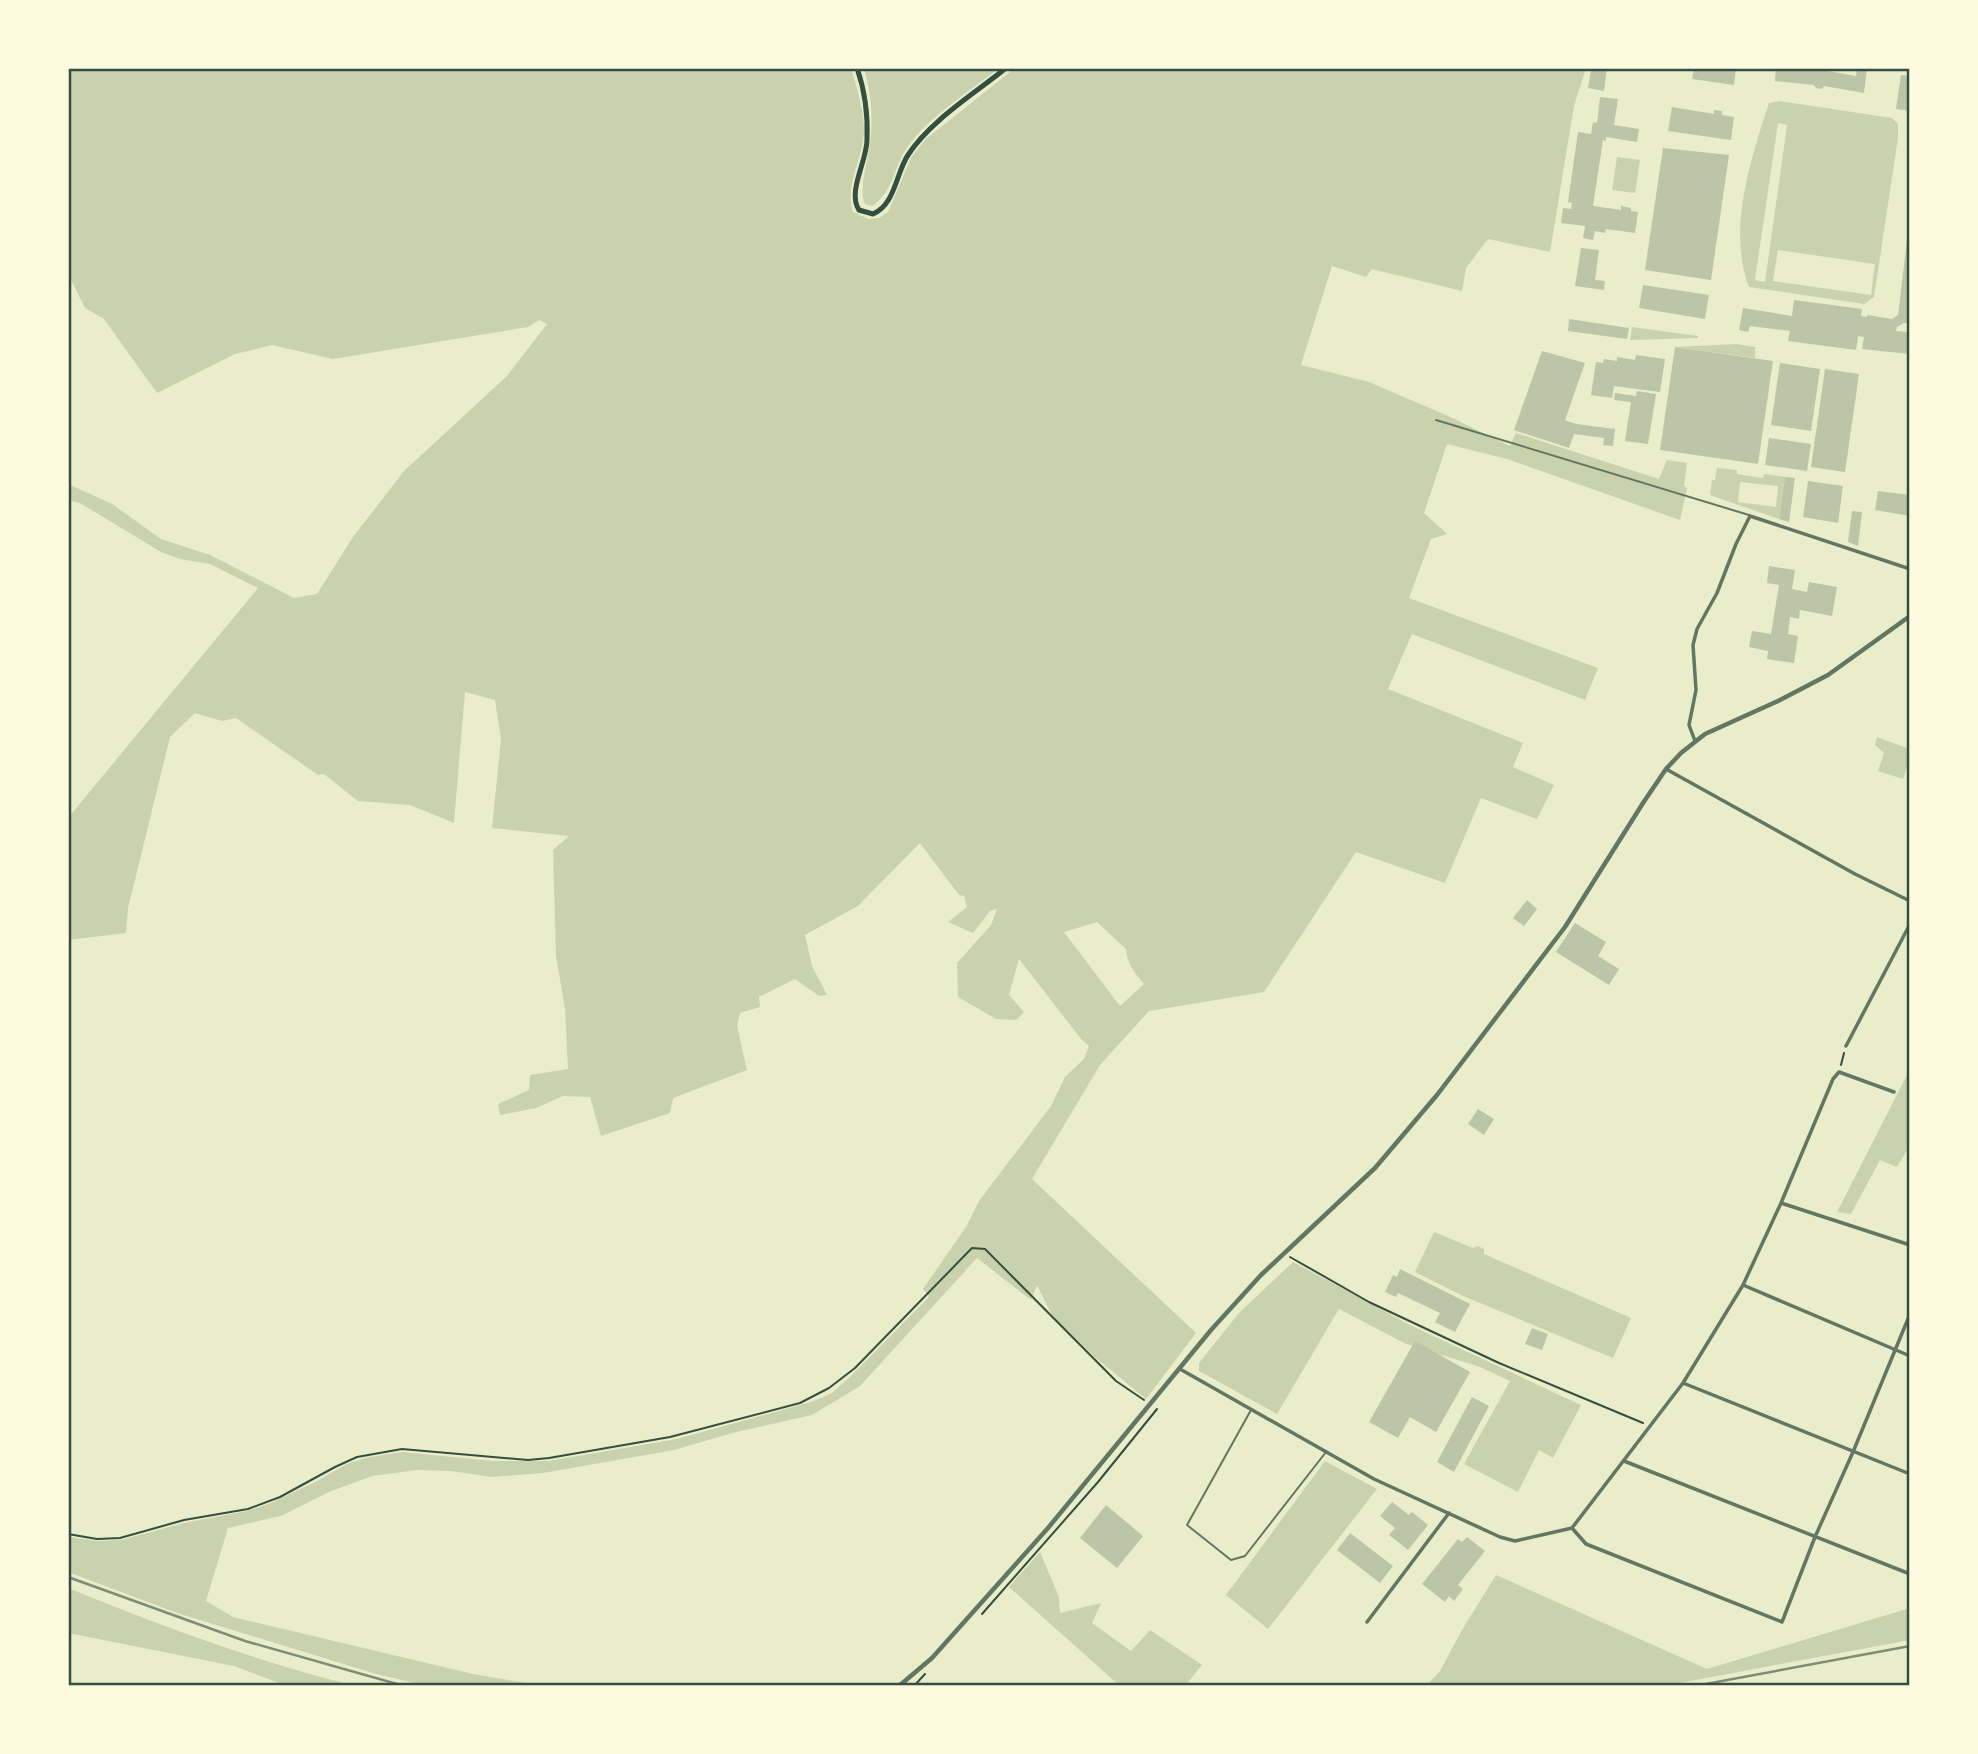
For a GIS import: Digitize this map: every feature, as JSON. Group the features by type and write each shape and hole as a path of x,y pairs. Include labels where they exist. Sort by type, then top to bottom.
{"main road":[{"path":"857,68 866,108 867,141 863,166 854,193 859,209 873,214 886,204 903,164 919,140 1006,68"}],"street":[{"path":"1695,741 1689,726 1696,690 1693,645 1697,629 1717,593 1750,516 1910,569"},
{"path":"899,1686 932,1658 1048,1528 1211,1330 1284,1253 1375,1168 1437,1095 1565,926 1666,769 1695,741 1828,675 1910,616"},
{"path":"1903,622 1910,627"},
{"path":"1666,769 1910,901"},
{"path":"1846,1046 1910,924"},
{"path":"1180,1369 1374,1479 1500,1537 1515,1541 1572,1528 1683,1383 1743,1285 1833,1079 1839,1072 1894,1092"},
{"path":"1781,1203 1910,1245"},
{"path":"1743,1285 1910,1356"},
{"path":"1572,1528 1586,1544 1782,1622 1815,1537 1910,1314"},
{"path":"1683,1383 1910,1474"},
{"path":"1624,1461 1910,1574"},
{"path":"1367,1622 1449,1513"}],"lane":[{"path":"1436,421 1750,516"},
{"path":"1251,1409 1187,1525 1231,1560 1245,1556 1326,1452"}],"path":[{"path":"1839,1072 1846,1046"},
{"path":"68,1534 97,1539 120,1538 184,1520 248,1509 280,1497 357,1457 402,1449 528,1460 549,1458 670,1437 800,1403 830,1388 855,1368 972,1248 985,1249 1116,1381 1150,1404"},
{"path":"1284,1253 1369,1302 1499,1363 1650,1426"}],"green space":[{"path":"68,68 851,68 864,132 852,182 851,202 853,212 869,219 879,218 888,212 912,156 926,139 1015,68 1586,68 1574,106 1550,252 1488,239 1466,268 1462,291 1372,269 1366,277 1332,266 1301,365 1369,382 1510,446 1516,433 1659,479 1667,460 1687,463 1684,486 1687,488 1680,520 1507,459 1447,444 1424,513 1447,534 1431,539 1409,598 1598,668 1585,700 1412,634 1388,689 1523,743 1513,767 1554,785 1537,819 1481,798 1445,883 1356,852 1264,992 1149,1011 1100,1065 1032,1179 1196,1333 1146,1399 1096,1358 1053,1317 1037,1285 1031,1300 977,1258 860,1386 812,1415 732,1433 674,1450 543,1473 492,1477 451,1471 417,1470 372,1476 329,1492 281,1516 228,1528 206,1601 233,1617 473,1674 544,1686 429,1686 376,1674 177,1613 68,1572 68,1537 98,1541 121,1540 184,1523 247,1511 271,1503 347,1464 365,1458 402,1452 493,1461 549,1461 677,1439 811,1402 832,1393 929,1297 923,1289 966,1227 979,1201 1051,1106 1065,1077 1084,1059 1089,1046 1019,959 1009,995 1024,1012 1016,1020 996,1019 958,997 957,963 991,925 997,909 990,911 973,933 948,922 967,907 964,896 959,895 920,843 858,906 805,935 812,966 827,995 819,996 795,979 759,997 760,1007 740,1013 737,1026 747,1070 673,1098 670,1113 601,1136 590,1097 563,1096 536,1108 500,1115 498,1104 529,1090 530,1075 568,1069 565,1008 556,956 553,850 569,836 492,828 501,739 495,700 465,692 454,823 410,805 358,801 324,774 318,775 236,718 222,721 195,713 170,737 128,908 126,933 68,940 68,818 258,588 210,564 180,559 161,552 80,503 68,500 68,484 112,504 161,539 210,555 294,598 317,594 353,537 404,471 507,376 547,324 539,320 528,327 333,359 272,345 235,354 157,393 104,319 85,308 68,274","holes":["1097,922 1126,949 1130,964 1144,984 1120,1006 1064,932"]},
{"path":"864,68 999,68 939,114 917,135 903,154 885,194 872,206 865,204 863,197 872,117"},
{"path":"1779,101 1892,118 1898,124 1874,297 1864,304 1749,287 1740,242 1741,219 1749,171 1769,103","holes":["1778,123 1787,125 1765,282 1755,280","1778,250 1875,264 1871,295 1773,281"]},
{"path":"1617,157 1640,160 1635,193 1612,190"},
{"path":"1632,327 1698,336 1698,338 1630,340"},
{"path":"1737,344 1755,347 1755,358 1675,347"},
{"path":"1717,468 1737,470 1737,474 1763,478 1764,474 1785,477 1779,519 1710,495 1712,480 1715,480","holes":["1740,482 1778,486 1776,507 1738,502"]},
{"path":"1877,737 1910,749 1910,759 1903,779 1878,771 1884,753 1875,745"},
{"path":"1910,1069 1910,1145 1897,1167 1880,1160 1851,1214 1837,1212"},
{"path":"1434,1232 1473,1248 1478,1246 1484,1249 1484,1254 1631,1318 1613,1358 1463,1296 1415,1272"},
{"path":"1293,1262 1414,1327 1581,1405 1553,1458 1539,1450 1518,1492 1464,1464 1510,1381 1480,1367 1404,1343 1339,1309 1277,1414 1199,1371 1199,1363 1239,1313"},
{"path":"1325,1461 1377,1489 1268,1629 1226,1595"},
{"path":"1040,1552 1059,1597 1060,1613 1101,1603 1092,1623 1131,1651 1150,1630 1202,1665 1185,1686 1120,1686 1009,1587"},
{"path":"1496,1575 1707,1669 1910,1608 1910,1640 1663,1686 1426,1686 1440,1671"},
{"path":"68,1588 210,1642 356,1686 287,1686 234,1666 68,1633"}],"building":[{"path":"1607,68 1604,91 1588,88 1591,70"},
{"path":"1694,68 1736,68 1734,85 1692,79"},
{"path":"1776,68 1817,69 1856,76 1857,69 1867,70 1864,93 1775,81"},
{"path":"1901,75 1910,76 1910,111 1896,109"},
{"path":"1600,97 1618,99 1614,125 1639,129 1637,142 1606,137 1606,141 1603,140 1593,206 1621,210 1621,206 1638,212 1635,233 1606,229 1605,233 1595,231 1593,240 1583,238 1585,226 1561,223 1563,208 1571,209 1572,203 1568,202 1578,132 1591,134 1593,122 1597,123"},
{"path":"1672,107 1714,114 1714,110 1722,111 1722,115 1734,117 1731,140 1668,131"},
{"path":"1663,148 1729,155 1711,280 1645,270"},
{"path":"1908,232 1910,323 1897,327 1896,331 1907,332 1910,325 1910,354 1862,349 1864,337 1858,336 1856,350 1788,341 1790,331 1750,326 1748,332 1739,330 1743,308 1792,316 1794,300 1862,309 1861,316 1892,319 1898,315"},
{"path":"1581,248 1599,250 1595,280 1605,281 1604,290 1575,286"},
{"path":"1643,285 1709,295 1705,319 1639,308"},
{"path":"1569,319 1629,328 1627,339 1568,331"},
{"path":"1675,347 1773,361 1758,464 1660,450"},
{"path":"1542,351 1585,363 1565,420 1615,429 1613,446 1603,445 1604,438 1574,434 1569,448 1514,430"},
{"path":"1636,355 1665,359 1660,392 1614,386 1612,398 1591,395 1596,362 1603,363 1604,359 1617,361 1617,357 1635,360"},
{"path":"1780,363 1820,369 1811,431 1771,425"},
{"path":"1825,369 1859,374 1845,472 1811,467"},
{"path":"1637,391 1656,394 1648,444 1625,441 1631,402 1614,400 1615,393 1636,396"},
{"path":"1769,438 1811,444 1807,471 1765,465"},
{"path":"1785,477 1795,478 1789,522 1779,519"},
{"path":"1808,481 1843,486 1838,523 1803,517"},
{"path":"1878,491 1910,495 1910,516 1875,510"},
{"path":"1852,511 1862,512 1858,546 1848,542"},
{"path":"1769,566 1795,570 1792,589 1807,592 1809,582 1837,587 1832,616 1800,610 1799,619 1790,617 1788,634 1798,636 1794,663 1767,659 1768,651 1749,647 1752,631 1771,634 1779,585 1767,583"},
{"path":"1527,900 1537,909 1524,926 1513,918"},
{"path":"1575,923 1606,942 1598,956 1619,969 1609,985 1556,952"},
{"path":"1478,1109 1494,1119 1484,1135 1468,1124"},
{"path":"1400,1269 1470,1304 1455,1332 1435,1322 1440,1313 1398,1293 1396,1297 1385,1292 1393,1275 1397,1277"},
{"path":"1532,1328 1548,1334 1542,1350 1525,1344"},
{"path":"1415,1341 1470,1372 1436,1432 1410,1417 1398,1438 1369,1422"},
{"path":"1472,1397 1489,1406 1454,1472 1437,1462"},
{"path":"1392,1502 1409,1515 1412,1512 1428,1525 1408,1550 1389,1535 1395,1528 1380,1516"},
{"path":"1106,1505 1143,1536 1117,1568 1080,1538"},
{"path":"1350,1533 1393,1566 1380,1583 1337,1550"},
{"path":"1467,1537 1485,1551 1458,1585 1463,1589 1454,1601 1449,1596 1445,1602 1422,1584 1458,1539 1462,1542"}],"railway":[{"path":"68,1577 245,1641 404,1686"},
{"path":"1695,1686 1910,1646"}]}
